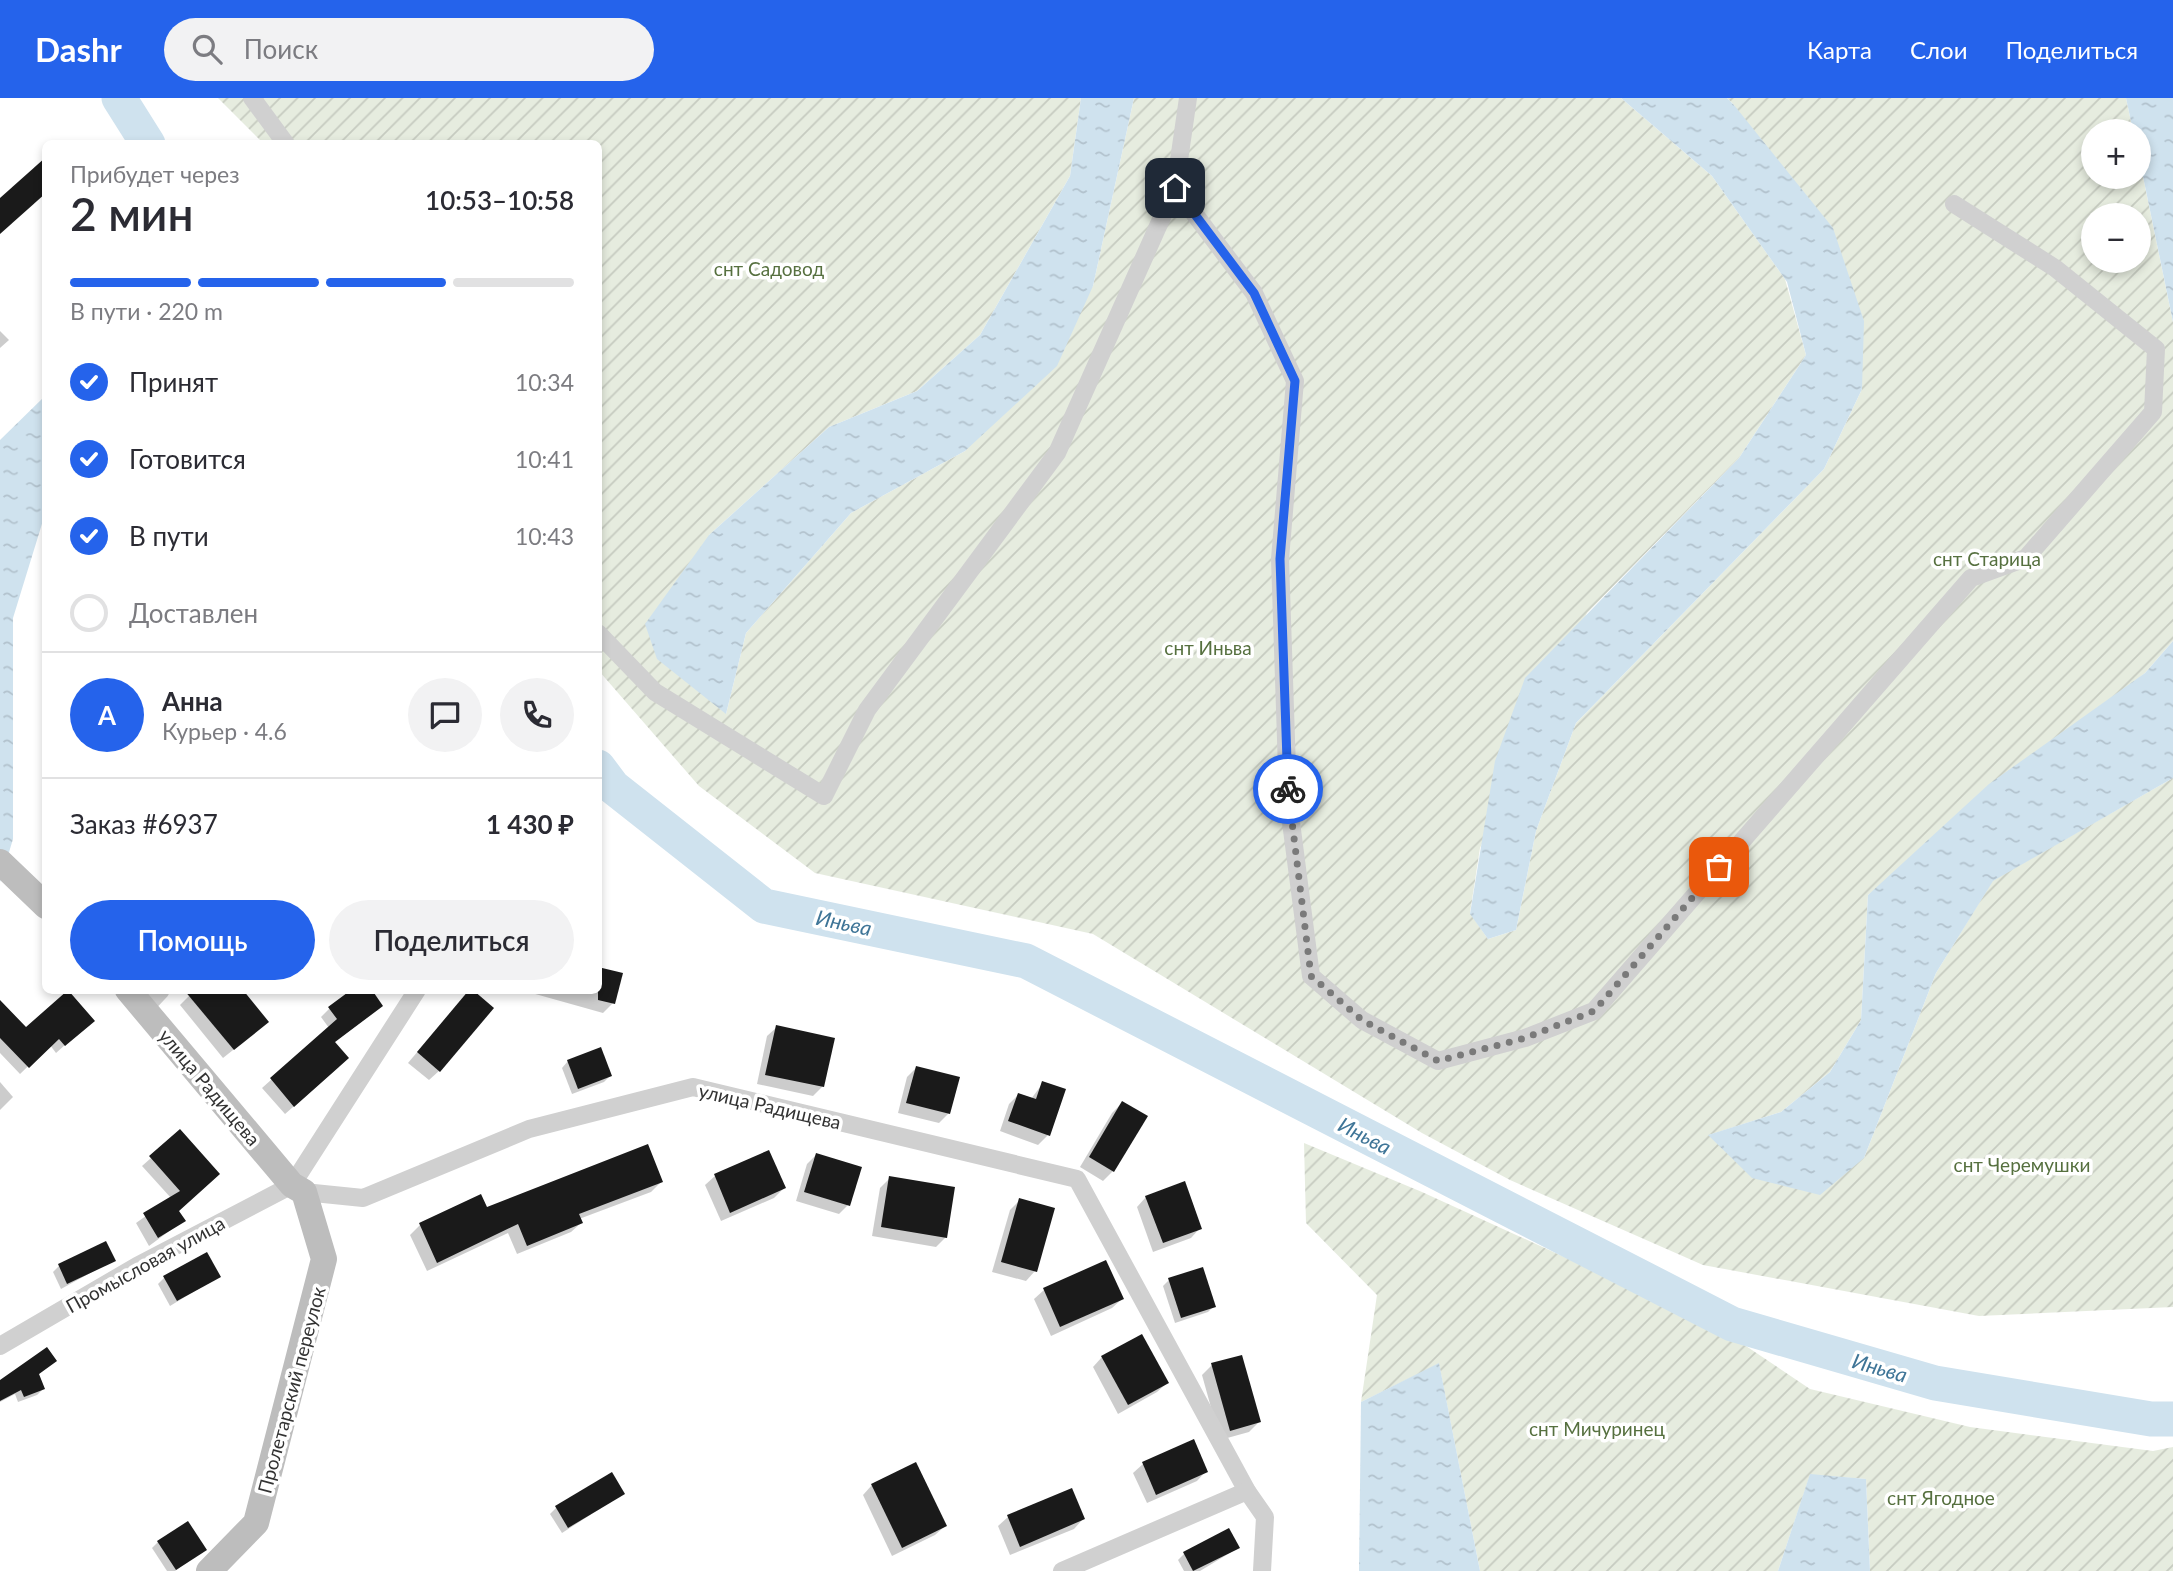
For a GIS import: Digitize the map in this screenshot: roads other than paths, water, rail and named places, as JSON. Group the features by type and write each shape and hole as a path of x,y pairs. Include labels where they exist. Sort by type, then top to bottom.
{"street":[{"path":"252,98 283,140"},
{"path":"602,637 655,692 824,796 867,709 1057,453 1175,188 1188,98"},
{"path":"1175,188 1254,293 1295,381 1280,559 1288,799 1311,976 1362,1020 1438,1061 1525,1038 1594,1011 1971,578 2026,558 2153,412 2156,349 2055,268 1954,204"},
{"path":"0,862 42,903"},
{"path":"298,1189 415,994"},
{"name":"улица Радищева","path":"144,996 298,1189 363,1198 529,1129 693,1087 1077,1179 1247,1491 1265,1517 1262,1571"},
{"name":"Промысловая улица","path":"0,1346 137,1266 298,1189"},
{"name":"Пролетарский переулок","path":"209,1571 256,1524 324,1259 298,1189"},
{"path":"1062,1571 1247,1491"}],"water":[{"path":"1081,98 1134,98 1093,286 1057,366 965,451 851,513 746,633 726,714 657,659 645,624 709,535 829,427 917,391 980,335 1070,176"},
{"path":"1621,98 1727,98 1734,105 1833,228 1864,321 1862,389 1824,469 1576,723 1536,831 1516,930 1488,939 1470,914 1495,761 1525,678 1739,458 1806,355 1787,282 1712,176"},
{"path":"2126,98 2173,98 2173,322 2151,215 2151,203 2148,203 2146,189 2151,189 2151,119 2130,119"},
{"path":"42,399 42,524 13,618 13,839 0,882 0,440"},
{"path":"2173,641 2173,778 1993,881 1936,973 1864,1158 1820,1195 1752,1178 1708,1135 1781,1112 1830,1072 1861,1020 1868,895 1989,784 2145,673"},
{"path":"1439,1363 1480,1571 1359,1571 1361,1402"},
{"path":"1810,1474 1866,1479 1870,1571 1778,1571"}],"waterway":[{"name":"Иньва","path":"119,98 145,140"},
{"name":"Иньва","path":"602,772 613,787 764,906 1026,961 1732,1324 1935,1383 2151,1419 2173,1419"}],"park label":[{"name":"снт Садовод","path":"769,268"},
{"name":"снт Старица","path":"1987,558"},
{"name":"снт Иньва","path":"1208,647"},
{"name":"снт Черемушки","path":"2022,1164"},
{"name":"снт Мичуринец","path":"1597,1428"},
{"name":"снт Ягодное","path":"1941,1497"}]}
